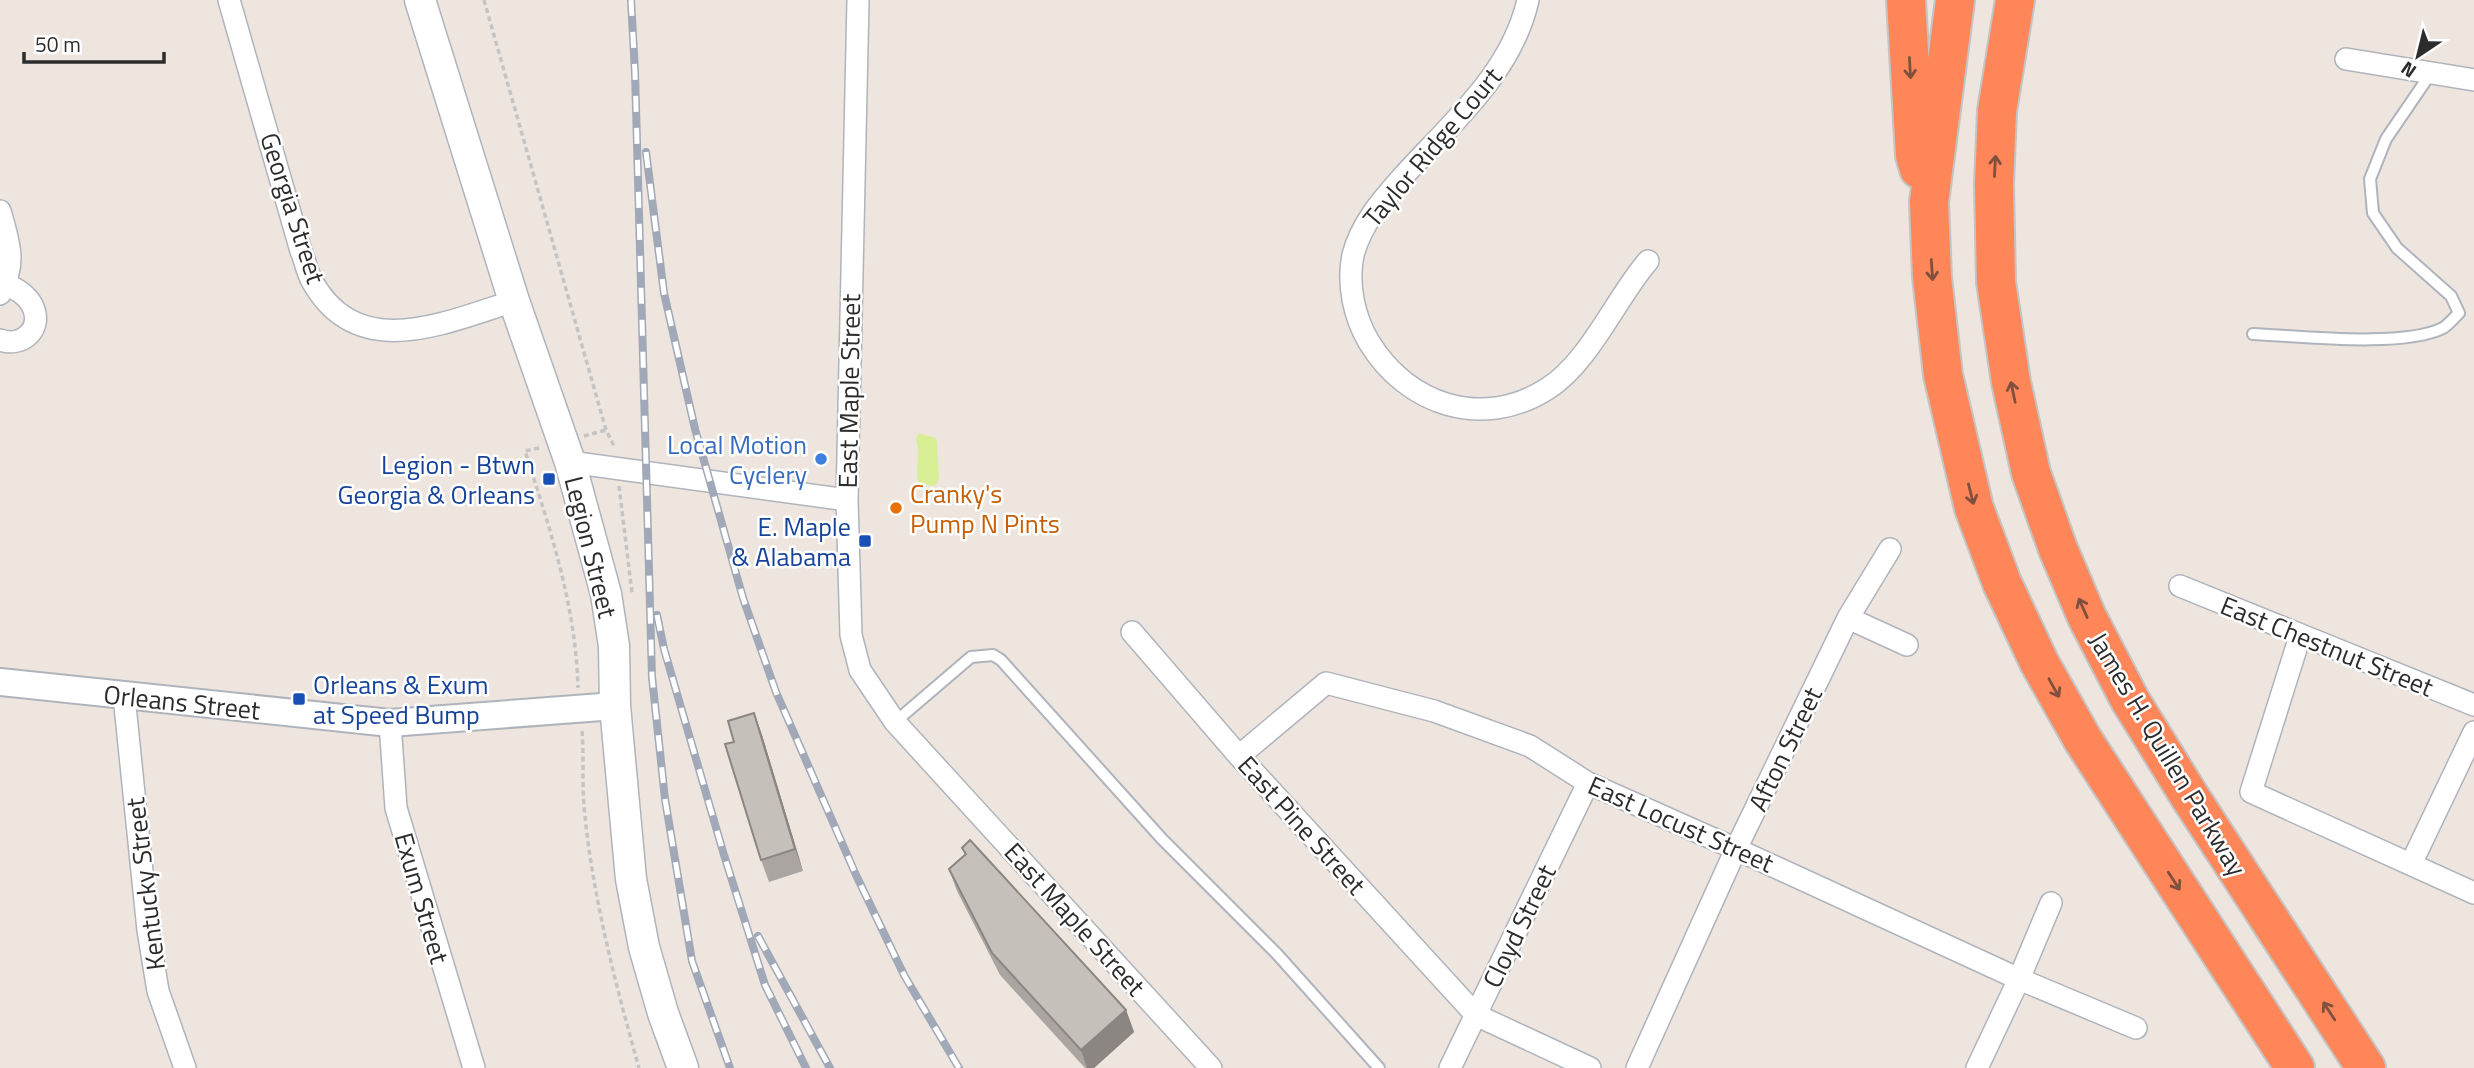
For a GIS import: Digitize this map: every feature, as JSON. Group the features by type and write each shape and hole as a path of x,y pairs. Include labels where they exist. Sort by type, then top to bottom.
{"highway":[{"path":"1906,0 1915,155 1929,202"},
{"path":"1955,0 1929,202 1932,277 1943,375 1974,508 2002,583 2039,662 2083,740 2295,1068"},
{"name":"James H. Quillen Parkway","path":"2015,0 1997,111 1994,184 1996,282 2011,382 2031,473 2072,583 2130,700 2366,1068"}],"main road":[{"name":"Legion Street","path":"420,0 514,301 570,461 606,594 614,646 615,706 631,878 644,947 663,1013 683,1068"}],"street":[{"name":"Georgia Street","path":"229,0 301,251 311,279 326,302 349,320 375,330 398,332 421,329 514,301"},
{"name":"East Maple Street","path":"858,0 847,499 851,635 859,670 895,722 1211,1068"},
{"name":"Taylor Ridge Court","path":"1528,0 1522,24 1503,62 1482,90 1381,200 1359,235 1351,282 1355,312 1364,332 1379,358 1401,381 1423,396 1448,405 1472,409 1498,407 1525,400 1548,389 1567,373 1595,337 1630,282 1648,261"},
{"path":"2346,59 2474,80"},
{"path":"0,211 12,263 3,289 18,290 27,298 35,314 32,330 22,340 14,343 0,340"},
{"path":"570,461 847,499"},
{"name":"Afton Street","path":"1637,1068 1736,849 1848,618 1890,549"},
{"name":"East Chestnut Street","path":"2180,586 2474,705"},
{"path":"1848,618 1907,645"},
{"name":"East Pine Street","path":"1132,632 1239,756 1476,1015"},
{"path":"2300,636 2251,792 2474,893"},
{"name":"Orleans Street","path":"0,682 390,723 615,706"},
{"name":"East Locust Street","path":"1239,756 1326,683 1434,711 1530,746 1588,783 2019,979 2136,1028"},
{"name":"Kentucky Street","path":"124,696 150,943 158,991 185,1068"},
{"name":"Exum Street","path":"390,723 396,808 465,1065"},
{"path":"2411,864 2474,732"},
{"name":"Cloyd Street","path":"1450,1068 1588,783"},
{"path":"1977,1068 2051,903"},
{"path":"1476,1015 1590,1068"}],"lane":[{"path":"2253,334 2376,340 2443,328 2459,313 2451,296 2397,248 2373,213 2370,179 2386,139 2431,73"},
{"path":"895,722 971,657 993,655 1001,660 1153,829 1277,954 1379,1068"}],"path":[{"path":"484,0 606,430 619,457"}],"green space":[{"path":"919,433 936,438 939,479 935,486 919,484 916,439"}],"building":[{"path":"754,713 795,849 761,860 725,744 734,742 728,721"},
{"path":"970,840 1126,1010 1081,1050 992,953 949,869 966,854 962,848"}],"railway":[{"path":"631,0 652,677 665,799 692,961 730,1068"},
{"path":"646,152 664,293 695,429 743,598 776,692 856,875 904,975 959,1068"},
{"path":"657,615 664,649 724,855 765,985 806,1068"},
{"path":"758,936 830,1068"}],"place":[{"name":"Local Motion Cyclery","path":"821,459"},
{"name":"Legion - Btwn Georgia & Orleans","path":"549,479"},
{"name":"Cranky's Pump N Pints","path":"896,508"},
{"name":"E. Maple & Alabama","path":"865,541"},
{"name":"Orleans & Exum at Speed Bump","path":"299,699"}]}
